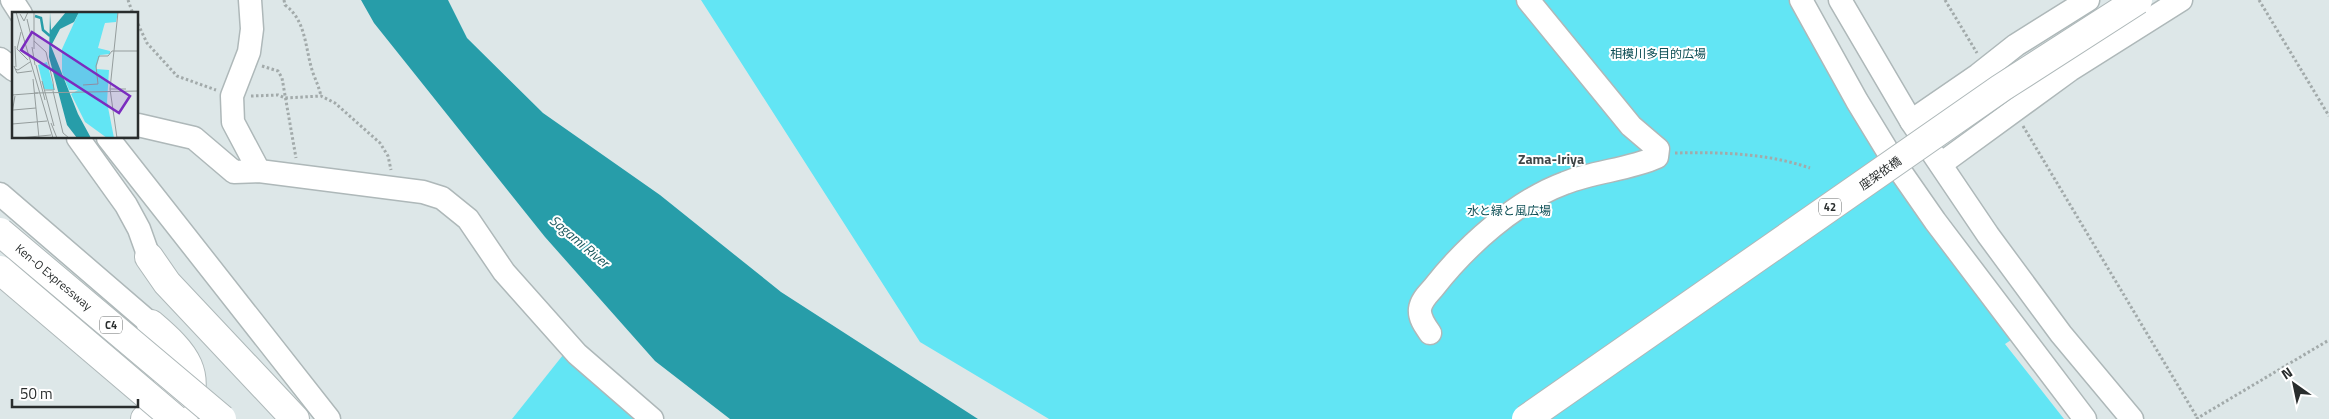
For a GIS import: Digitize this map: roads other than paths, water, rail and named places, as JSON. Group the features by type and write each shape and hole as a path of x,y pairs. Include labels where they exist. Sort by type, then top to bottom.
{"main road":[{"name":"座架依橋","path":"1526,419 1993,94 2138,0"},
{"name":"Ken-O Expressway","path":"0,232 222,419"},
{"path":"149,257 167,283 296,419"},
{"name":"C4","path":"0,270 175,419"},
{"path":"145,419 164,396 171,367 165,343 151,324"},
{"path":"151,324 182,353 192,374 192,386 182,419"}],"street":[{"path":"12,0 20,12"},
{"path":"250,0 252,29 249,52 232,96 233,122 259,171"},
{"path":"1430,333 1420,316 1422,303 1458,259 1486,233 1531,200 1564,183 1644,163 1657,157 1658,149 1631,126 1528,0"},
{"path":"1801,0 1857,101 1896,165 1935,221 2085,419"},
{"path":"1840,0 1911,121 1988,235 2061,334 2132,419"},
{"path":"1911,121 1978,75 2016,45 2088,0"},
{"path":"1941,164 2014,109 2078,65 2181,0"},
{"path":"0,59 12,68"},
{"path":"139,125 194,138 234,172 259,171 396,188 422,192 442,198 456,207 468,219 504,272 577,354 652,419"},
{"path":"79,139 126,205 139,229 149,257"},
{"path":"109,139 329,419"},
{"path":"0,194 151,324"}],"water":[{"name":"Sagami River","path":"361,0 448,0 467,38 543,113 660,195 781,292 978,419 730,419 655,361 545,237 374,23"}],"district":[{"name":"Zama-Iriya","path":"1551,158"}],"park label":[{"name":"相模川多目的広場","path":"1658,53"},
{"name":"水と緑と風広場","path":"1509,210"}]}
